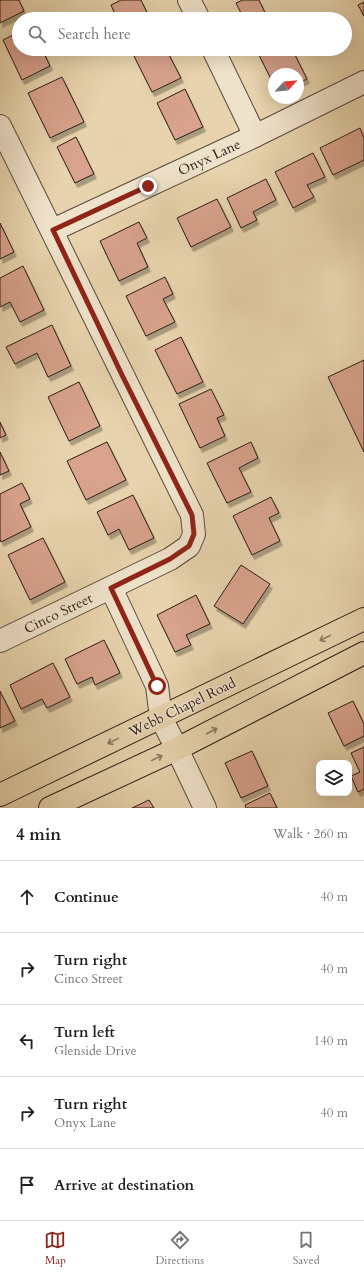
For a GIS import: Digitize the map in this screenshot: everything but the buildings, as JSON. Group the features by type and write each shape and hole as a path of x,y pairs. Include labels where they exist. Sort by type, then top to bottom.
{"main road":[{"name":"Webb Chapel Road","path":"0,795 363,624"},
{"path":"50,808 177,749 364,654"}],"street":[{"path":"189,0 195,12"},
{"path":"216,56 255,136"},
{"name":"Onyx Lane","path":"53,230 255,136 364,82"},
{"path":"0,126 53,230"},
{"name":"Cinco Street","path":"3,633 111,588 170,559 189,546 194,534 192,515 122,375 53,230"},
{"path":"111,588 157,686 161,718 205,808"}],"route":[{"path":"148,186 53,230 122,375 192,515 194,534 189,546 170,559 111,588 157,686"}]}
